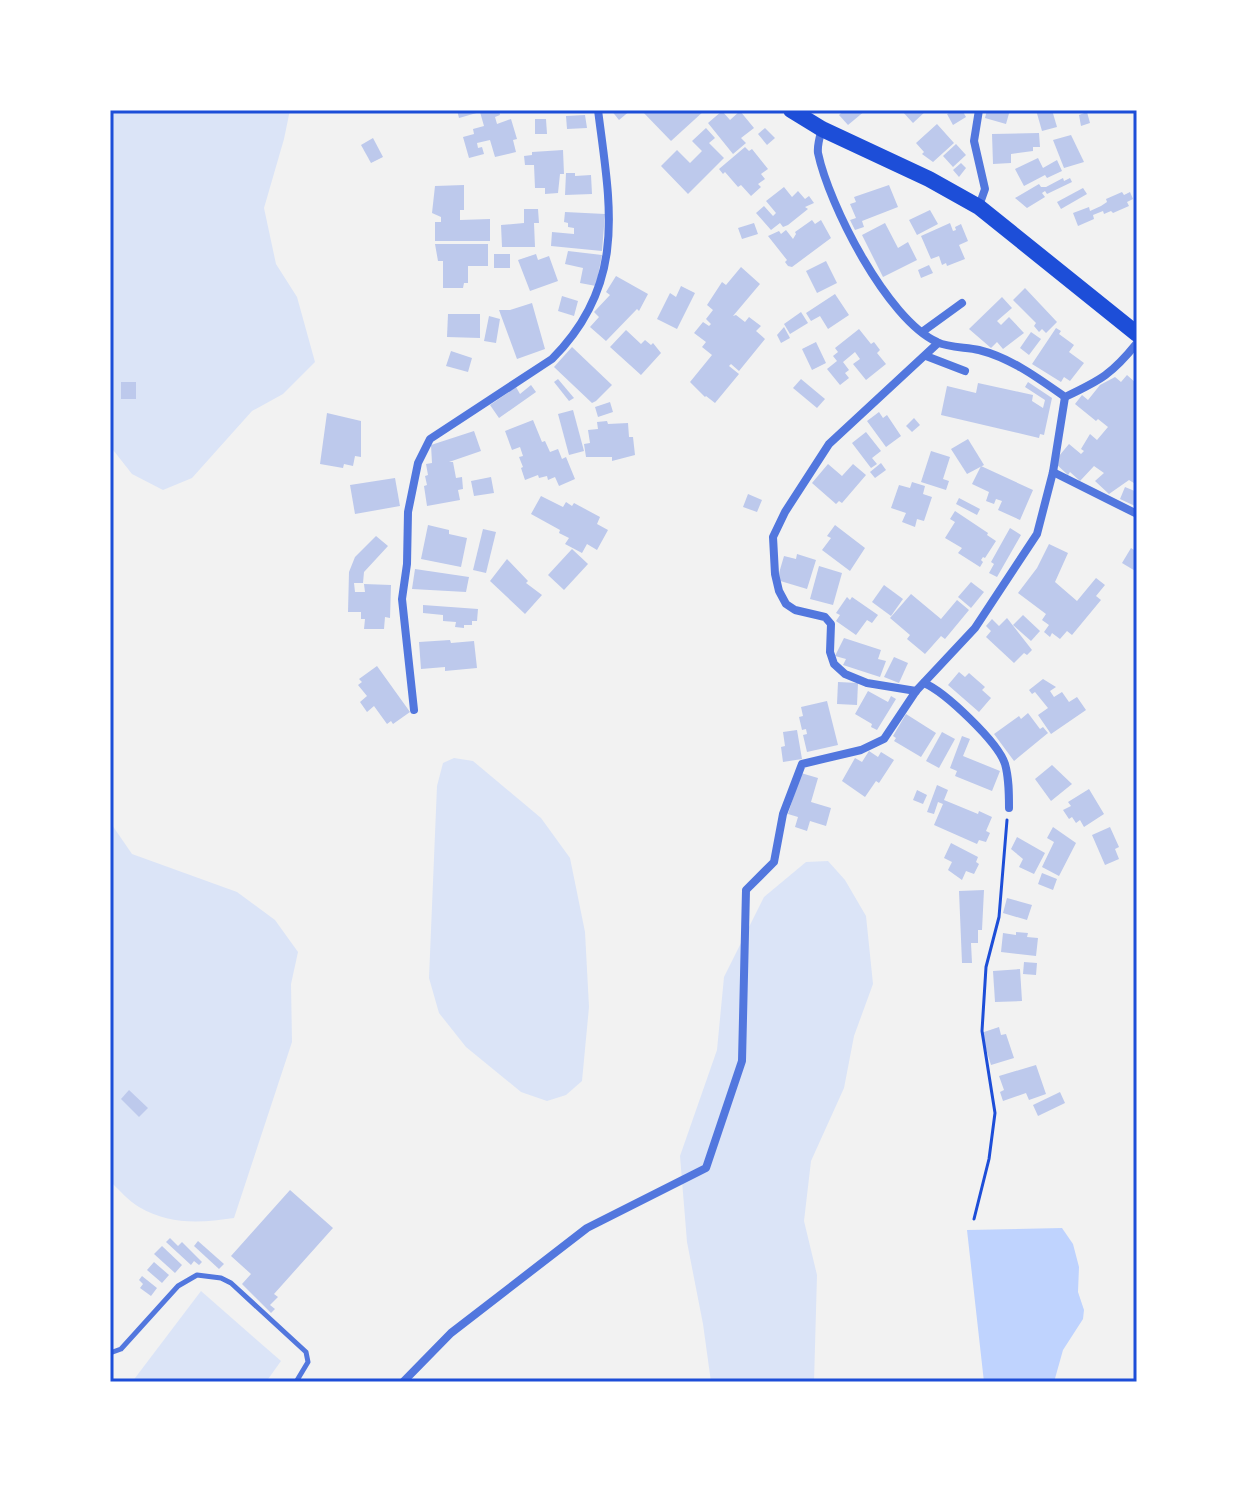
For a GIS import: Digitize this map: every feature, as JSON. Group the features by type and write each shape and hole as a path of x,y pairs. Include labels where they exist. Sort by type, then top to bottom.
{"main road":[{"path":"795,111 822,129 929,179 979,207 1137,334"}],"street":[{"path":"414,710 402,599 407,564 408,512 418,463 430,439 552,359 567,344 591,306 604,275 609,225 608,176 598,110"},
{"path":"979,110 974,141 985,189 979,207"},
{"path":"822,129 817,150 832,195 888,298 922,332 938,343 981,351 1024,368 1065,397"},
{"path":"922,332 962,303"},
{"path":"916,691 867,683 845,674 834,664 830,652 831,624 825,617 795,610 786,604 779,591 773,537 785,512 829,444 938,343"},
{"path":"1065,397 1100,381 1121,363 1137,343"},
{"path":"926,356 965,371"},
{"path":"403,1382 451,1333 587,1228 706,1168 742,1061 746,890 774,862 783,814 802,764 861,750 884,739 916,691 975,628 1037,534 1053,472 1065,397"},
{"path":"1053,472 1137,514"},
{"path":"924,683 938,689 999,751 1009,782 1009,808"}],"lane":[{"path":"110,1353 121,1349 178,1286 197,1275 221,1278 231,1283 306,1352 308,1362 296,1382"}],"path":[{"path":"974,1219 989,1159 995,1113 982,1031 986,967 999,917 1009,808"}],"shaded area":[{"path":"110,110 290,110 264,208 276,264 297,297 315,362 283,394 252,411 192,478 163,490 132,474 110,446"},
{"path":"454,758 473,761 541,818 570,858 585,932 589,1007 582,1081 566,1095 547,1101 521,1092 466,1047 439,1013 429,978 437,786 443,763"},
{"path":"110,822 132,854 237,892 275,920 298,952 291,984 292,1042 234,1218 197,1221 162,1217 135,1205 110,1181"},
{"path":"828,861 845,880 866,916 873,984 854,1036 844,1088 811,1161 804,1221 817,1275 814,1382 711,1382 687,1242 680,1156 717,1050 724,977 764,897 806,862"},
{"path":"201,1291 281,1361 266,1382 132,1382"}],"water":[{"path":"1062,1228 1073,1244 1079,1267 1078,1292 1084,1310 1083,1319 1063,1350 1054,1382 984,1382 967,1230"}],"building":[{"path":"457,110 499,110 500,115 495,117 497,124 511,119 517,139 513,140 516,152 495,157 490,140 477,143 484,154 469,158 463,137 474,134 473,129 484,126 480,112 459,118"},
{"path":"611,110 631,110 619,120"},
{"path":"641,110 705,110 671,141"},
{"path":"845,110 866,110 848,125 839,115"},
{"path":"901,110 927,110 913,123"},
{"path":"962,110 966,117 953,125 947,114"},
{"path":"987,110 1010,110 1006,124 985,118"},
{"path":"1036,110 1052,110 1057,127 1042,131"},
{"path":"722,111 730,120 740,111 754,128 741,138 746,143 733,154 708,123"},
{"path":"1087,112 1090,123 1081,126 1079,115"},
{"path":"585,115 587,128 567,129 566,116"},
{"path":"535,119 546,119 547,134 535,134"},
{"path":"937,124 954,143 933,162 922,154 924,152 916,143"},
{"path":"706,128 715,138 709,143 724,158 688,194 661,166 677,150 690,163 702,151 692,141"},
{"path":"765,128 775,138 767,145 758,134"},
{"path":"1039,133 1040,147 1011,154 1011,163 993,164 992,134"},
{"path":"1071,135 1084,162 1064,168 1053,140"},
{"path":"373,138 383,157 371,163 361,145"},
{"path":"956,144 966,155 953,167 943,156"},
{"path":"745,147 749,151 752,149 768,169 761,174 765,179 758,184 761,187 751,196 719,169"},
{"path":"563,150 564,174 560,174 558,193 545,194 545,188 535,188 534,165 525,165 524,156 532,155 532,152"},
{"path":"1038,158 1043,168 1057,160 1062,171 1047,178 1045,175 1024,186 1015,169"},
{"path":"961,163 966,168 959,177 953,170"},
{"path":"566,173 591,175 592,194 565,195"},
{"path":"1063,178 1064,181 1070,178 1072,182 1047,194 1045,191 1042,193 1045,197 1027,208 1015,198 1039,184 1046,187"},
{"path":"464,185 464,210 460,210 460,220 490,219 490,241 435,241 435,222 441,222 441,217 432,213 435,186"},
{"path":"889,185 898,207 862,221 864,227 855,230 850,220 856,218 850,204 856,202 854,197"},
{"path":"784,187 792,197 798,191 805,199 809,196 814,203 805,207 808,209 788,225 783,227 780,223 771,230 756,213 764,206 773,216 776,213 766,201"},
{"path":"1083,188 1087,194 1061,209 1057,202"},
{"path":"1122,192 1124,195 1130,192 1133,199 1127,202 1129,206 1113,213 1104,214 1103,211 1078,226 1073,213 1089,207 1090,211"},
{"path":"524,209 538,209 539,223 534,223 535,247 502,247 501,225 524,223"},
{"path":"930,210 938,224 917,235 909,220"},
{"path":"565,212 605,214 602,251 551,246 552,232 574,234 574,228 564,222"},
{"path":"812,220 815,224 821,220 831,238 792,267 788,266 787,260 768,236 786,230 793,239 795,232"},
{"path":"754,223 758,234 742,239 738,228"},
{"path":"885,223 898,248 908,242 917,260 883,277 862,235"},
{"path":"950,223 953,231 961,224 968,241 959,245 965,259 947,266 946,263 942,265 939,256 931,259 921,236"},
{"path":"435,244 488,244 488,266 468,266 468,283 464,283 463,288 443,288 443,261 438,261"},
{"path":"568,251 602,255 596,286 580,283 583,268 565,264"},
{"path":"494,254 510,254 510,268 494,268"},
{"path":"536,254 538,260 549,256 558,281 530,291 518,260"},
{"path":"826,261 837,283 817,293 806,271"},
{"path":"929,265 933,273 921,278 918,270"},
{"path":"741,267 760,284 733,316 745,322 749,317 761,326 756,331 765,339 739,371 731,364 729,366 739,374 715,403 690,382 712,355 702,347 706,342 694,333 703,322 709,326 711,324 706,319 713,310 707,305 722,282 726,285"},
{"path":"616,276 648,294 639,311 637,309 606,341 590,327 599,317 594,312 610,295 606,292"},
{"path":"681,286 695,293 677,329 657,319 670,293 676,297"},
{"path":"1025,288 1057,322 1046,333 1042,329 1039,332 1034,326 1036,323 1013,300"},
{"path":"835,294 849,315 828,329 820,316 811,321 806,313"},
{"path":"562,296 578,301 574,316 558,311"},
{"path":"1002,297 1012,308 997,321 1001,325 1009,317 1024,333 1003,349 997,342 991,348 969,329"},
{"path":"532,303 545,349 517,359 499,310"},
{"path":"801,312 808,323 790,334 784,324"},
{"path":"448,314 480,314 480,338 447,337"},
{"path":"489,316 500,319 496,343 484,341"},
{"path":"784,327 790,338 781,343 777,335"},
{"path":"1056,328 1074,345 1069,352 1084,363 1070,381 1064,377 1061,382 1032,364"},
{"path":"859,329 871,344 874,342 880,350 877,353 886,364 866,380 853,364 860,359 855,352 843,362 849,370 845,373 849,378 840,385 827,369 837,361 833,356 838,352 835,348"},
{"path":"626,330 641,344 645,340 651,345 653,343 661,353 641,375 610,347"},
{"path":"1031,332 1041,339 1029,355 1020,348"},
{"path":"816,342 826,363 812,370 802,349"},
{"path":"572,347 612,385 592,403 554,367"},
{"path":"451,351 472,358 468,372 446,366"},
{"path":"1127,375 1137,384 1137,485 1129,480 1109,494 1095,481 1104,473 1094,466 1080,481 1054,462 1069,444 1081,454 1090,434 1097,440 1108,427 1075,404 1082,395 1088,400 1100,385 1115,377 1121,382"},
{"path":"558,379 574,398 569,401 554,382"},
{"path":"801,379 825,399 817,408 793,388"},
{"path":"121,382 136,382 136,399 121,399"},
{"path":"1028,382 1052,398 1044,435 1040,434 1039,438 941,415 947,386 976,393 978,383 1033,395 1032,401 1043,408 1045,400 1025,387"},
{"path":"531,385 536,392 499,418 490,405 516,387 520,394"},
{"path":"610,402 613,412 598,417 595,407"},
{"path":"573,410 584,451 569,455 558,414"},
{"path":"879,412 883,418 887,415 901,436 886,447 867,421"},
{"path":"327,413 361,421 361,457 355,456 353,466 344,464 343,468 320,464"},
{"path":"914,418 920,425 912,432 906,426"},
{"path":"533,420 550,452 558,449 562,459 566,457 575,479 559,486 555,477 548,480 547,476 539,478 538,475 525,480 519,457 523,456 520,447 512,450 505,431"},
{"path":"607,421 608,424 628,423 635,455 612,461 612,457 586,457 584,444 590,443 588,430 598,429 597,422"},
{"path":"474,431 481,451 449,462 453,462 456,478 462,477 463,489 458,490 460,500 427,506 424,486 427,485 425,476 428,475 426,464 432,463 431,445"},
{"path":"866,432 881,451 872,458 877,464 871,468 852,443"},
{"path":"968,439 984,465 967,474 951,449"},
{"path":"931,451 950,457 943,479 949,481 946,490 921,482"},
{"path":"881,463 886,470 875,478 870,472"},
{"path":"828,464 842,476 853,464 866,475 842,503 839,501 836,504 812,483"},
{"path":"981,466 1033,490 1020,520 998,510 1002,501 996,499 994,504 986,501 989,492 972,484"},
{"path":"491,477 494,493 474,496 471,481"},
{"path":"395,478 400,506 355,514 350,485"},
{"path":"912,482 925,486 923,494 932,497 924,521 917,519 915,527 902,522 906,513 891,508 899,485 910,488"},
{"path":"1125,487 1137,492 1135,506 1120,499"},
{"path":"748,494 762,500 757,512 743,507"},
{"path":"541,496 563,507 566,502 572,506 574,503 600,517 597,524 608,530 597,550 587,544 582,553 565,544 569,538 559,533 560,530 531,514"},
{"path":"959,498 980,509 977,515 956,504"},
{"path":"955,511 996,541 981,560 980,567 958,553 962,548 945,538 955,522 950,519"},
{"path":"428,525 467,538 461,567 421,559"},
{"path":"835,525 865,548 850,571 822,550 831,538 827,536"},
{"path":"1010,528 1021,535 997,577 989,573 994,564 991,562"},
{"path":"483,529 496,532 486,573 473,570"},
{"path":"376,536 388,546 364,572 363,583 354,583 355,592 365,592 364,584 391,585 390,618 385,617 384,629 364,629 365,619 361,619 361,612 348,612 349,572 355,557"},
{"path":"1049,544 1068,553 1055,582 1077,601 1096,578 1105,585 1096,596 1101,600 1072,635 1067,631 1060,639 1044,632 1049,625 1042,620 1046,614 1018,593 1037,568"},
{"path":"1131,548 1137,552 1137,572 1122,563"},
{"path":"572,549 588,564 564,590 548,575"},
{"path":"797,554 816,560 807,589 777,580 784,556 796,559"},
{"path":"507,559 528,581 526,583 542,595 525,614 490,581"},
{"path":"819,566 842,573 833,605 810,599"},
{"path":"415,569 469,577 466,592 412,589"},
{"path":"971,582 984,592 971,608 958,597"},
{"path":"884,585 903,599 891,616 872,602"},
{"path":"911,594 941,619 957,600 969,610 945,639 941,636 925,654 907,639 910,635 890,618"},
{"path":"847,597 850,600 852,597 878,615 872,623 867,620 856,635 836,621 840,615 836,613"},
{"path":"423,605 478,609 477,621 464,625 464,628 455,627 456,622 443,621 443,615 423,613"},
{"path":"1023,615 1040,631 1031,641 1013,625"},
{"path":"1007,618 1032,650 1014,663 986,637 991,631 986,626 992,619 999,626"},
{"path":"844,638 881,650 878,659 886,661 880,677 843,665 846,659 835,656"},
{"path":"450,640 451,643 474,641 477,668 445,671 445,667 421,669 419,642"},
{"path":"894,657 908,663 899,683 884,677"},
{"path":"377,666 410,712 393,724 391,721 387,724 374,706 367,712 360,702 367,696 358,685 362,682 359,679"},
{"path":"959,672 965,677 969,673 985,687 982,690 991,698 979,712 948,685"},
{"path":"1043,679 1056,687 1050,691 1054,697 1062,692 1069,702 1077,697 1086,710 1051,734 1038,715 1048,708 1035,692 1032,694 1029,690"},
{"path":"838,682 858,683 857,705 837,704"},
{"path":"868,691 888,702 891,696 896,699 877,730 855,714"},
{"path":"827,701 838,745 807,752 803,735 807,734 806,729 802,730 799,717 803,716 801,707"},
{"path":"1028,713 1040,729 1043,727 1048,733 1014,761 994,734"},
{"path":"906,714 936,733 921,757 894,741 896,738 893,736"},
{"path":"797,730 802,759 783,762 783,732"},
{"path":"942,732 955,739 939,768 926,761"},
{"path":"962,736 970,739 963,756 1000,771 992,791 955,776 957,771 950,768"},
{"path":"869,751 878,757 881,752 894,760 865,797 842,781 855,758 862,762"},
{"path":"1052,765 1072,784 1051,801 1035,779"},
{"path":"801,773 818,778 811,802 831,808 826,826 810,821 807,831 795,827 798,817 788,814"},
{"path":"937,785 948,790 944,800 992,817 986,831 990,833 986,842 979,840 977,844 934,825 943,804 938,802 934,814 927,812"},
{"path":"1089,789 1104,814 1084,827 1080,820 1076,823 1072,817 1069,819 1063,810 1071,806 1068,802"},
{"path":"917,790 927,795 923,804 913,800"},
{"path":"1053,827 1076,843 1059,876 1042,867 1054,842 1047,838"},
{"path":"1110,827 1119,847 1115,849 1119,859 1105,865 1092,835"},
{"path":"1017,837 1045,853 1034,874 1019,867 1023,859 1011,849"},
{"path":"951,843 978,857 976,862 979,864 974,874 966,871 962,880 948,870 952,862 944,858"},
{"path":"1042,873 1057,879 1053,890 1038,884"},
{"path":"984,890 982,930 978,930 978,943 971,943 972,963 962,963 959,891"},
{"path":"1007,898 1032,905 1027,920 1003,913"},
{"path":"1016,932 1038,938 1036,956 1001,952 1003,933 1016,935"},
{"path":"1024,962 1037,963 1036,975 1023,974"},
{"path":"1020,969 1022,1001 995,1002 993,971"},
{"path":"999,1027 1001,1035 1006,1034 1014,1058 991,1065 981,1033"},
{"path":"1036,1065 1046,1094 1029,1100 1026,1093 1003,1101 1000,1092 1004,1090 999,1076"},
{"path":"129,1090 148,1108 139,1117 121,1099"},
{"path":"1060,1092 1065,1103 1038,1116 1033,1105"},
{"path":"290,1190 333,1228 274,1294 278,1297 270,1305 275,1309 271,1313 242,1284 251,1274 231,1256"},
{"path":"170,1238 178,1246 182,1242 202,1262 199,1265 194,1261 191,1265 166,1242"},
{"path":"198,1241 224,1264 219,1269 194,1246"},
{"path":"162,1246 182,1265 175,1273 154,1254"},
{"path":"154,1262 169,1275 162,1283 147,1270"},
{"path":"142,1276 157,1288 151,1296 140,1288"}]}
